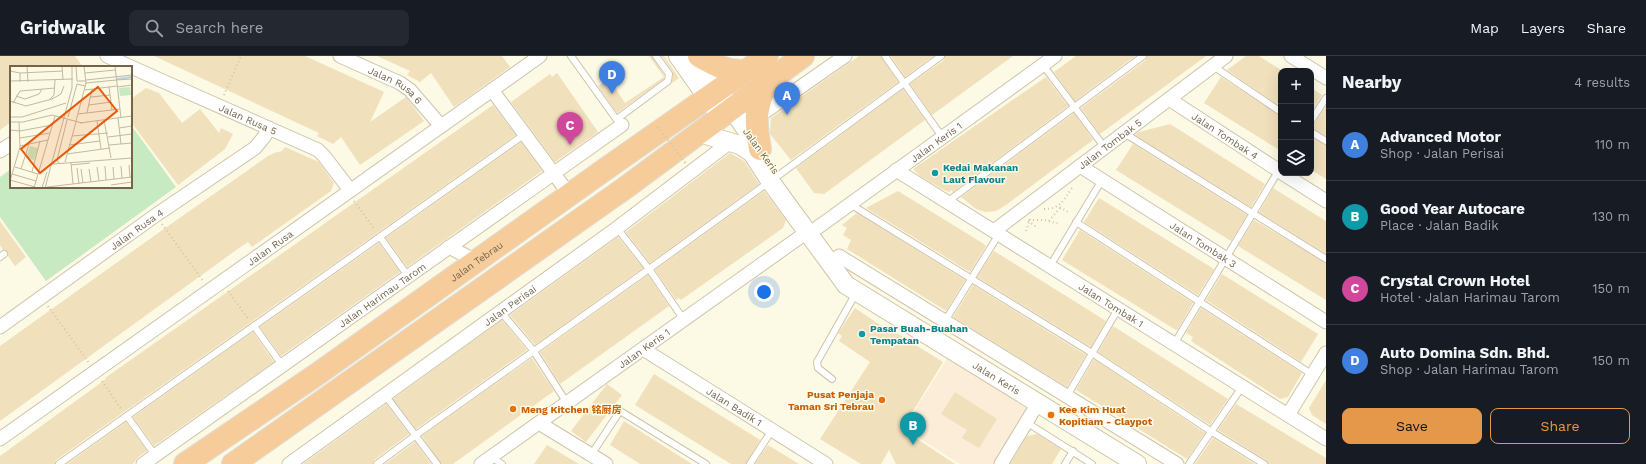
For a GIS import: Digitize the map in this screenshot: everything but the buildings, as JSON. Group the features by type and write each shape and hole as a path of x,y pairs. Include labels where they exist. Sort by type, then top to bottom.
{"highway":[{"path":"699,56 723,69 733,72 745,71"},
{"name":"Jalan Tebrau","path":"185,464 319,373 569,194 767,56"},
{"path":"234,464 255,454 619,192 803,56"},
{"path":"760,149 756,118 757,108 766,84"},
{"path":"214,464 216,459 233,441 319,373"}],"street":[{"name":"Jalan Rusa 5","path":"107,56 127,66"},
{"name":"Jalan Rusa 6","path":"340,56 400,83 410,90 441,126"},
{"path":"678,56 713,94"},
{"path":"696,56 713,94"},
{"path":"756,118 845,56"},
{"name":"Jalan Keris 1","path":"486,460 943,138 1055,56"},
{"name":"Jalan Tombak 5","path":"996,232 1080,166 1226,56"},
{"path":"1291,56 1326,78"},
{"name":"Jalan Rusa","path":"0,439 492,90 532,58"},
{"name":"Jalan Rusa 5","path":"132,68 219,105 318,150 349,191"},
{"path":"492,90 569,194"},
{"name":"Jalan Keris","path":"713,94 726,113 760,149 774,178"},
{"name":"Jalan Tombak 4","path":"1169,99 1278,169"},
{"name":"Jalan Harimau Tarom","path":"143,464 553,173 619,122"},
{"name":"Jalan Rusa 4","path":"0,328 156,215 255,148 269,128"},
{"name":"Jalan Keris","path":"699,133 747,148 752,153 774,178 812,230 846,285 1038,403 1118,458 1137,464"},
{"name":"Jalan Perisai","path":"289,464 617,228 729,143"},
{"path":"0,151 10,145"},
{"name":"Jalan Tombak 3","path":"1080,166 1326,322"},
{"name":"Jalan Tombak 1","path":"896,170 1326,439"},
{"name":"Jalan Tombak 4","path":"1288,176 1326,201"},
{"name":"Jalan Keris","path":"812,230 838,256 854,279 856,292"},
{"path":"449,247 476,261"},
{"path":"838,256 1177,464"},
{"name":"Jalan Badik 1","path":"643,349 826,464"},
{"path":"1288,415 1326,353"},
{"path":"1001,464 1038,403"},
{"path":"539,422 606,464"}],"lane":[{"path":"574,57 619,122 668,81 669,74 656,56"},
{"path":"885,56 943,138"},
{"path":"377,464 533,350 649,269 941,56"},
{"path":"947,202 1143,56"},
{"path":"1043,65 1105,148"},
{"path":"1213,66 1278,110"},
{"path":"1314,116 1326,98"},
{"path":"1124,133 1326,259"},
{"path":"59,464 525,134"},
{"path":"1314,134 1326,141"},
{"path":"1174,344 1252,214 1278,175"},
{"path":"1050,266 1102,180"},
{"path":"850,204 970,280 1092,353 1212,432 1264,464"},
{"path":"1076,222 1313,375"},
{"path":"617,228 649,269 684,320"},
{"path":"945,321 970,280 996,232"},
{"path":"380,237 408,276"},
{"path":"832,379 818,368 817,362 856,292"},
{"path":"1067,396 1118,308"},
{"path":"501,312 533,350 567,403"},
{"path":"254,326 282,365"},
{"path":"1189,464 1242,387"},
{"path":"385,395 437,464"},
{"path":"591,455 620,411 706,464"},
{"path":"127,416 155,456"},
{"path":"1026,422 1092,464"},
{"path":"750,464 772,430"},
{"path":"1065,464 1072,452"},
{"path":"486,460 502,464"}],"path":[{"path":"219,105 241,56"},
{"path":"658,127 687,165"},
{"path":"1049,221 1075,183"},
{"path":"349,191 380,237"},
{"path":"1042,209 1060,207 1068,212"},
{"path":"156,215 210,290"},
{"path":"1026,232 1031,216"},
{"path":"1029,220 1049,221 1060,224"},
{"path":"222,282 254,326"},
{"path":"42,297 127,416"}],"shaded area":[{"path":"952,351 1038,403 1001,464 960,464 904,428"}],"green space":[{"path":"132,126 176,187 46,281 0,217 0,177 10,170 10,188 132,188"}],"place":[{"name":"Auto Domina Sdn. Bhd.","path":"612,94"},
{"name":"Advanced Motor","path":"787,115"},
{"name":"Crystal Crown Hotel","path":"570,145"},
{"name":"Kedai Makanan Laut Flavour","path":"935,173"},
{"name":"Pasar Buah-Buahan Tempatan","path":"862,334"},
{"name":"Pusat Penjaja Taman Sri Tebrau","path":"882,400"},
{"name":"Meng Kitchen 铭厨房","path":"513,409"},
{"name":"Kee Kim Huat Kopitiam - Claypot","path":"1051,415"},
{"name":"Good Year Autocare","path":"913,445"}]}
